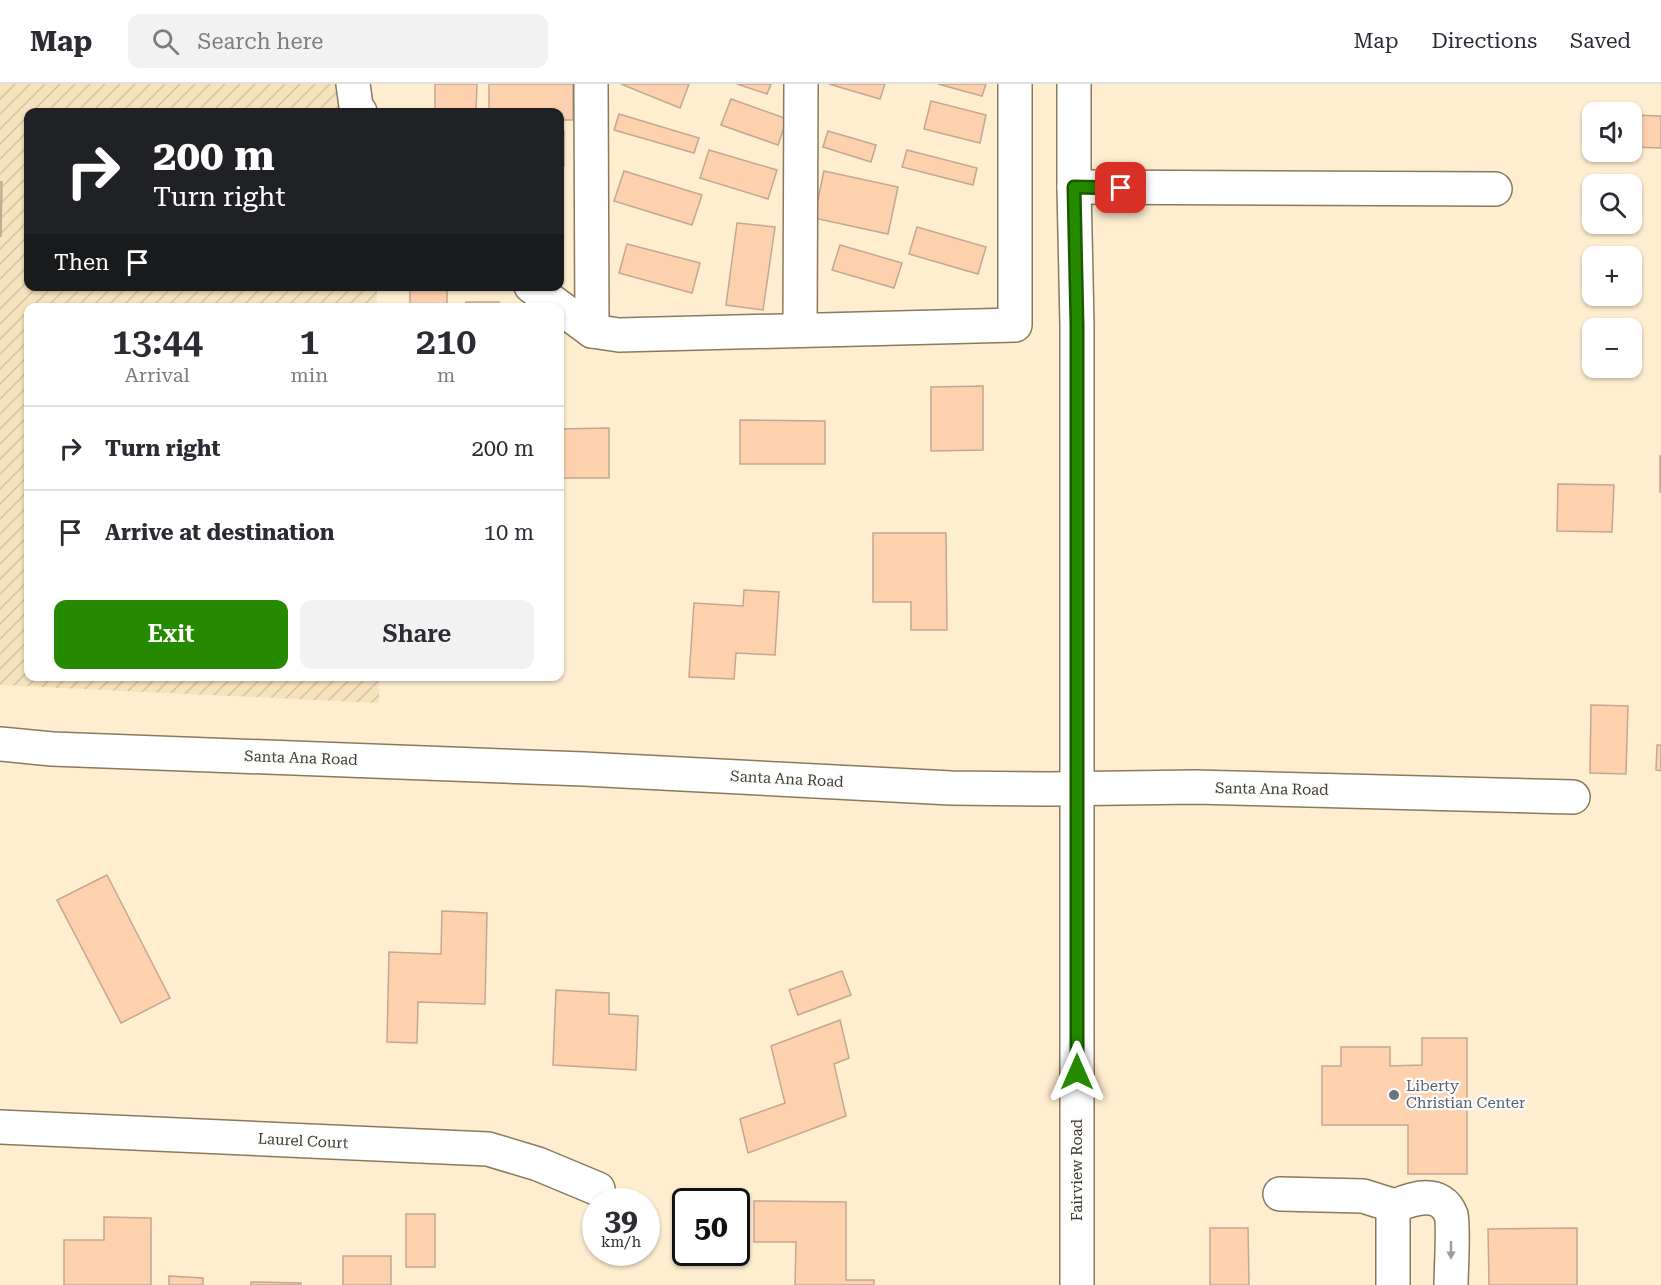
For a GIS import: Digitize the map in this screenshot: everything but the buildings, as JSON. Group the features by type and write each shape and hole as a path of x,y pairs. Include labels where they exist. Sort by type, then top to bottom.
{"street":[{"path":"352,84 357,108"},
{"path":"591,84 592,331"},
{"path":"800,330 801,84"},
{"path":"564,310 592,331 619,335 1016,325 1015,84"},
{"name":"Fairview Road","path":"1074,84 1077,325 1077,1285"},
{"path":"1074,187 1495,189"},
{"path":"538,291 554,303"},
{"name":"Santa Ana Road","path":"0,744 52,749 584,769 951,788 1195,788 1574,797"},
{"name":"Laurel Court","path":"0,1127 488,1149 538,1164 596,1188"},
{"path":"1280,1194 1363,1196 1395,1206 1410,1199 1430,1197 1442,1202 1451,1216 1451,1285"},
{"path":"1393,1285 1395,1206"}],"shaded area":[{"path":"0,84 340,84 344,108 24,108 24,291 377,291 377,303 24,303 24,681 379,681 379,703 0,685"}],"place":[{"name":"Liberty Christian Center","path":"1394,1095"}],"route":[{"path":"1077,1072 1077,325 1074,187 1121,188"}]}
